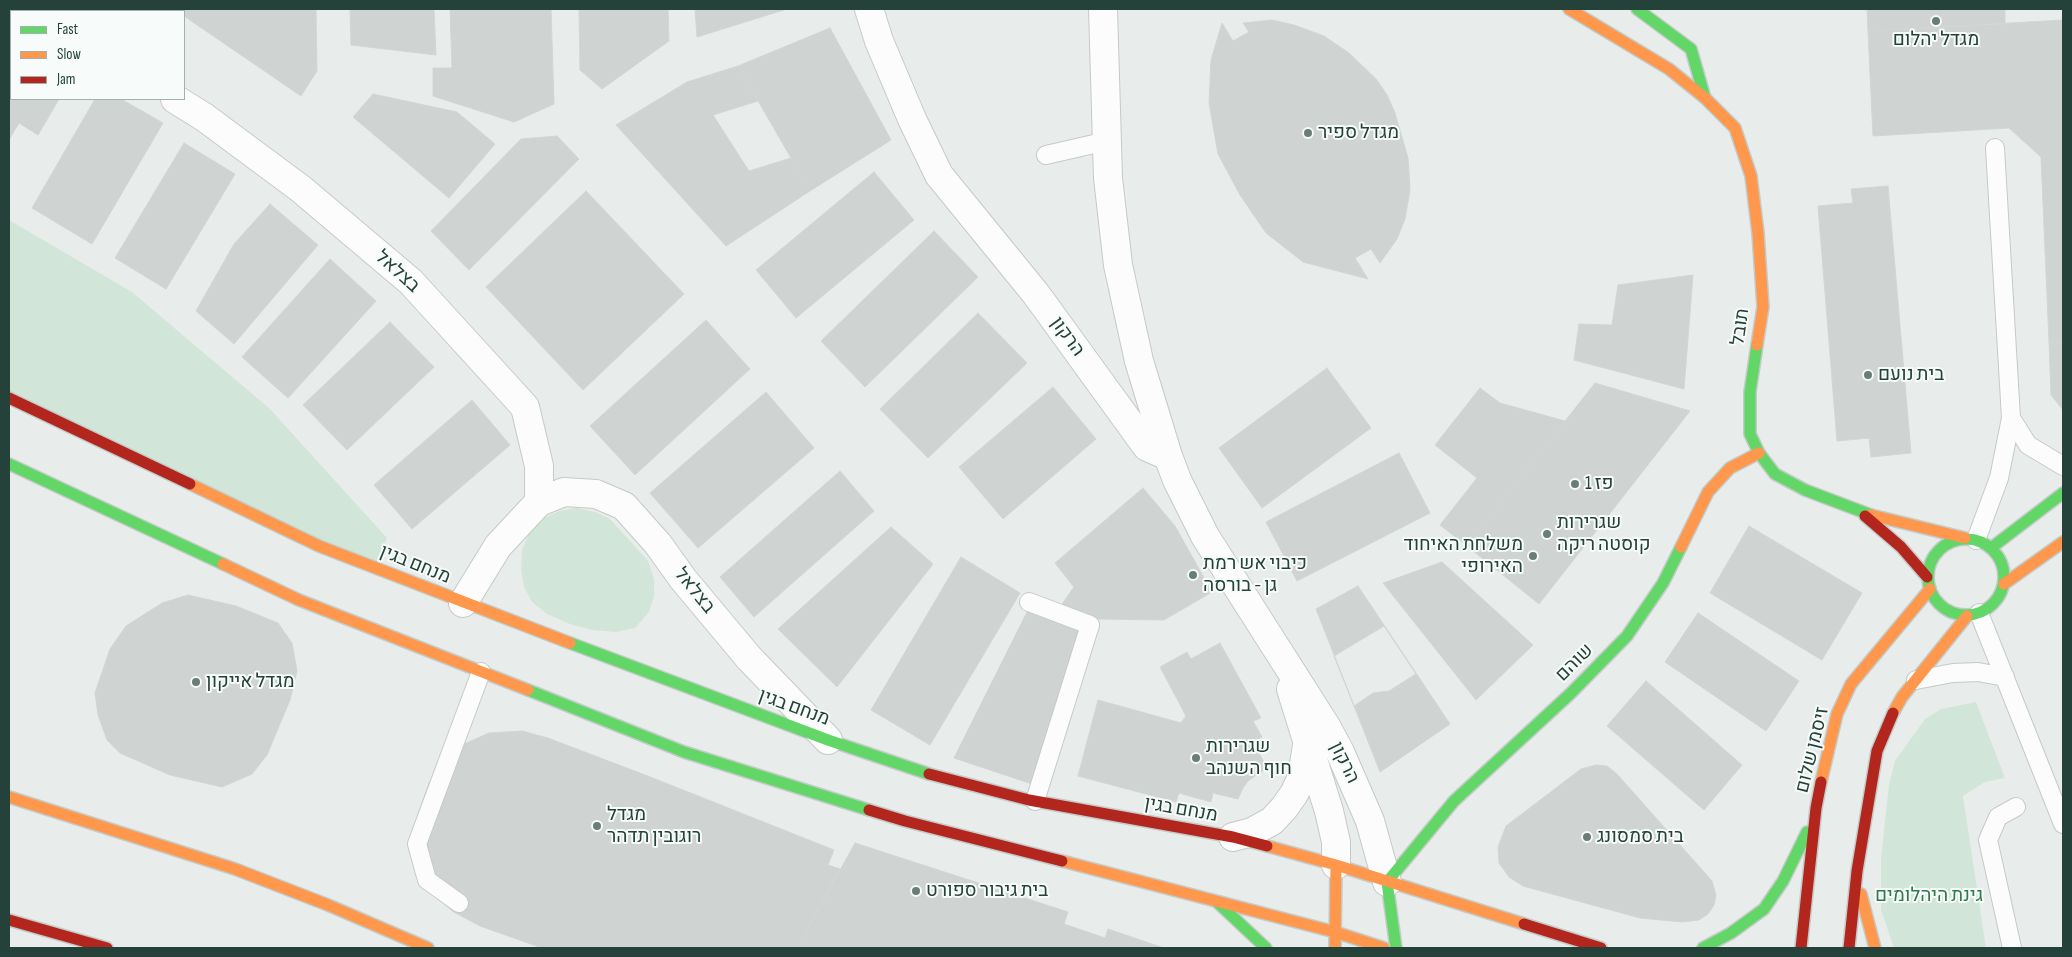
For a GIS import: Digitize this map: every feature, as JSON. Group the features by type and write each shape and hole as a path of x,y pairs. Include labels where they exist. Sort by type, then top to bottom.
{"main road":[{"name":"תובל","path":"1569,9 1669,69 1705,98 1735,128 1752,176 1763,307 1750,392 1750,434 1759,453 1775,474 1804,490 1860,512 1977,542"},
{"name":"תובל","path":"1637,9 1691,49 1705,98"},
{"name":"מנחם בגין","path":"9,398 319,546 463,603 828,740 928,774 1035,801 1233,838 1336,865 1601,948"},
{"name":"שוהם","path":"1387,882 1454,801 1627,636 1663,583 1708,492 1730,468 1759,453"},
{"path":"9,464 299,600 684,752 877,812 1335,932 1384,948"},
{"path":"1977,542 2002,564 2004,584 1995,602 1988,608 1973,614 1955,614 1944,609 1935,600 1930,589 1927,577 1935,554 1954,540 1977,542 2063,493"},
{"name":"תובל","path":"1860,512 1901,547 1927,577"},
{"path":"2004,584 2063,542"},
{"name":"זיסמן שלום","path":"1801,948 1816,808 1837,714 1851,684 1930,589"},
{"path":"1849,948 1857,871 1877,751 1891,717 1902,697 1973,614"},
{"path":"9,797 235,869 328,905 428,948"},
{"path":"1703,948 1731,933 1764,909 1800,850 1816,808"},
{"path":"1336,865 1336,948"},
{"path":"1857,871 1862,904 1875,948"},
{"path":"1387,882 1396,948"},
{"path":"1214,900 1266,948"},
{"path":"9,920 107,948"},
{"path":"65,936 100,948"}],"street":[{"name":"הרקון","path":"868,9 879,41 912,119 939,175 1036,294 1147,446 1168,456 1181,488 1206,536 1326,726 1340,752 1370,821 1387,882"},
{"path":"1103,9 1108,178 1118,265 1140,361 1168,456"},
{"name":"בצלאל","path":"177,100 204,117 301,189 411,282 525,407 538,466 539,502"},
{"name":"בצלאל","path":"463,603 498,546 539,502 564,492 596,494 624,506 658,544 683,579 749,658 828,740"},
{"name":"הרקון","path":"1280,654 1329,811 1336,842 1336,865"},
{"path":"1233,838 1252,832 1272,821 1294,794 1302,777 1307,741"}],"lane":[{"path":"1046,155 1107,141"},
{"path":"1977,542 1999,478 2011,418 1995,148"},
{"path":"2011,418 2028,445 2063,466"},
{"path":"1029,602 1090,625 1035,801"},
{"path":"1973,614 2005,677 2063,824"},
{"path":"459,903 427,880 417,844 482,672"},
{"path":"1916,680 1961,672 1978,672 2005,677"},
{"path":"2012,948 1988,840 1998,817 2016,807"}],"green space":[{"path":"9,220 132,292 270,409 387,538 374,568 9,398"},
{"path":"577,508 595,512 610,519 648,561 654,579 654,596 649,612 635,628 616,632 592,630 570,624 547,614 532,602 524,587 521,569 522,550 529,533 542,519 559,511"},
{"name":"גינת היהלומים","path":"1976,702 2005,778 1985,782 1963,796 1986,948 1894,948 1881,910 1881,858 1889,785 1895,761 1925,719 1941,709"}],"building":[{"path":"316,9 317,71 301,96 185,17 184,10"},
{"path":"350,9 434,9 436,55 351,45"},
{"path":"450,9 551,9 554,104 514,122 433,96 433,68 452,68"},
{"path":"579,9 668,9 669,41 602,89 580,70"},
{"path":"695,9 787,9 697,37"},
{"name":"מגדל יהלום","path":"1867,9 2005,9 2005,24 1868,31"},
{"name":"מגדל ספיר","path":"1272,20 1294,25 1324,36 1349,53 1377,80 1387,95 1395,113 1408,158 1410,190 1405,219 1397,239 1380,263 1371,249 1355,258 1368,279 1303,262 1266,233 1240,195 1218,154 1209,103 1211,60 1222,23 1233,41 1249,32 1243,23"},
{"path":"2063,20 2063,342 2049,342 2041,157 2009,128 1873,136 1868,31"},
{"path":"830,28 891,140 810,191 738,66"},
{"path":"9,55 10,100 58,100 38,135 19,123 9,140"},
{"path":"738,66 758,101 713,115 749,171 791,158 810,191 726,246 616,125 687,82"},
{"path":"373,94 457,112 495,144 449,198 353,117"},
{"path":"94,100 123,100 163,123 92,244 32,208"},
{"path":"557,136 579,159 469,270 431,231 521,139"},
{"path":"184,143 235,174 166,289 115,258"},
{"path":"874,172 914,220 796,318 756,270"},
{"name":"בית נועם","path":"1888,186 1911,453 1871,457 1869,438 1837,441 1818,206 1853,203 1851,189"},
{"path":"586,191 684,294 583,390 486,287"},
{"path":"270,204 318,245 234,344 196,311 234,244"},
{"path":"934,231 978,277 865,387 821,341"},
{"path":"330,259 376,301 288,398 242,357"},
{"path":"1693,275 1684,389 1574,360 1579,324 1612,325 1618,285"},
{"path":"978,313 1027,363 928,458 880,409"},
{"path":"706,320 750,369 635,475 590,426"},
{"path":"390,322 434,367 347,450 303,405"},
{"path":"2049,342 2063,342 2063,410 2051,395"},
{"path":"1327,368 1371,428 1262,508 1219,448"},
{"name":"פז 1","path":"1595,383 1690,411 1539,604 1467,546"},
{"path":"1053,387 1096,439 1003,519 959,467"},
{"path":"1480,388 1500,403 1565,421 1467,546 1440,525 1477,478 1435,445"},
{"path":"766,392 814,448 698,548 650,493"},
{"path":"472,400 510,445 412,529 374,485"},
{"path":"1399,453 1430,513 1297,581 1266,522"},
{"path":"840,471 874,511 754,617 720,577"},
{"path":"1143,488 1175,526 1212,592 1164,620 1099,619 1062,604 1074,587 1055,563"},
{"path":"1749,526 1862,593 1822,660 1710,593"},
{"path":"891,527 933,564 837,687 778,629"},
{"path":"961,557 1020,593 930,745 871,710"},
{"path":"1442,562 1533,645 1476,700 1383,583"},
{"path":"1358,586 1450,724 1380,772 1316,609"},
{"name":"מגדל אייקון","path":"188,595 236,606 278,623 292,643 297,671 290,700 267,755 252,774 222,787 170,775 120,753 107,740 98,715 95,693 110,649 126,626 162,603"},
{"path":"1028,610 1081,631 1032,784 954,758"},
{"path":"1698,613 1799,681 1766,731 1665,662"},
{"path":"1384,626 1416,674 1389,691 1373,693 1354,706 1334,656"},
{"path":"1220,643 1261,718 1253,721 1262,737 1253,742 1267,768 1248,781 1238,799 1213,793 1211,802 1179,793 1176,802 1078,776 1098,700 1181,723 1186,716 1160,667 1187,652 1191,659"},
{"path":"1646,681 1742,765 1704,810 1607,726"},
{"name":"מגדל רוגובין תדהר","path":"522,731 548,738 653,778 834,850 828,865 840,869 797,948 542,948 480,926 452,911 430,890 417,844 420,809 429,783 445,761 462,745 489,733"},
{"name":"בית סמסונג","path":"1596,765 1607,766 1617,774 1712,881 1716,895 1714,905 1708,914 1699,920 1682,922 1640,918 1523,886 1509,877 1499,863 1498,847 1506,826 1581,769"},
{"name":"בית גיבור ספורט","path":"855,843 1068,912 1064,924 1105,938 1108,929 1164,948 797,948"}],"traffic: fast":[{"path":"1637,9 1691,49 1705,98"},
{"path":"1757,345 1750,392 1750,434 1759,453 1775,474 1805,490 1871,515"},
{"path":"9,464 223,564"},
{"path":"1991,548 2063,493"},
{"path":"1966,539 1981,542 1993,550 2001,562 2004,577 2001,592 1993,604 1981,612 1966,615 1951,612 1939,604 1931,592 1928,577 1931,562 1939,550 1951,542 1966,539"},
{"path":"1387,882 1454,801 1571,693 1627,636 1663,583 1681,547"},
{"path":"570,643 828,740 929,774"},
{"path":"528,690 684,752 869,810"},
{"path":"1703,948 1731,933 1764,909 1783,881 1807,832"},
{"path":"1387,882 1396,948"},
{"path":"1217,902 1266,948"}],"traffic: slow":[{"path":"1569,9 1669,69 1705,98 1735,128 1751,176 1758,233 1763,307 1757,345"},
{"path":"1681,547 1708,492 1730,468 1759,453"},
{"path":"190,484 319,546 570,643"},
{"path":"1871,515 1965,538"},
{"path":"2004,584 2063,542"},
{"path":"223,564 299,600 528,690"},
{"path":"1821,782 1837,714 1851,684 1930,589"},
{"path":"1893,713 1902,697 1967,616"},
{"path":"9,797 235,869 328,905 428,948"},
{"path":"1267,846 1336,865 1524,924"},
{"path":"1062,861 1335,932 1384,948"},
{"path":"1335,948 1336,865"},
{"path":"1861,894 1875,948"}],"traffic: jam":[{"path":"9,398 190,484"},
{"path":"1865,516 1901,547 1927,577"},
{"path":"1849,948 1857,871 1877,751 1893,713"},
{"path":"929,774 1029,800 1233,837 1267,846"},
{"path":"1801,948 1816,808 1821,782"},
{"path":"869,810 1062,861"},
{"path":"9,920 107,948"},
{"path":"1524,924 1601,948"}],"place":[{"name":"מגדל יהלום","path":"1936,21"},
{"name":"מגדל ספיר","path":"1308,133"},
{"name":"בית נועם","path":"1868,375"},
{"name":"פז 1","path":"1575,484"},
{"name":"שגרירות קוסטה ריקה","path":"1547,534"},
{"name":"משלחת האיחוד האירופי","path":"1533,556"},
{"name":"כיבוי אש רמת גן - בורסה","path":"1193,575"},
{"name":"מגדל אייקון","path":"196,682"},
{"name":"שגרירות חוף השנהב","path":"1196,758"},
{"name":"מגדל רוגובין תדהר","path":"597,826"},
{"name":"בית סמסונג","path":"1587,837"},
{"name":"בית גיבור ספורט","path":"916,891"}]}
